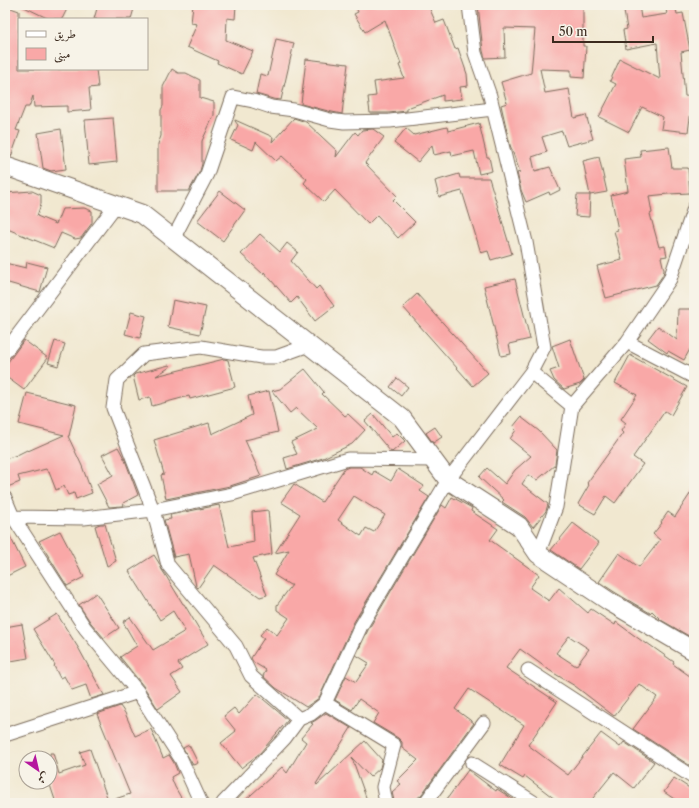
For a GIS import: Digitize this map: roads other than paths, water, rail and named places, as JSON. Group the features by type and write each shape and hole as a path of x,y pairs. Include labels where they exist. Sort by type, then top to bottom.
{"street":[{"path":"225,802 285,738 299,719 312,714 325,703 361,626 448,480 531,372 544,347 526,242 490,96 475,54 469,5"},
{"path":"173,239 207,174 233,97 253,101 271,107 294,110 330,120 344,122 390,121 493,109"},
{"path":"5,166 142,214 402,418 448,480 519,526 538,554 610,602 694,651"},
{"path":"5,352 116,205"},
{"path":"538,554 556,507 572,406 627,342 670,279 694,208"},
{"path":"627,342 694,377"},
{"path":"299,719 251,676 236,646 168,565 153,510 113,408 117,380 144,354 201,347 261,357 276,357 309,345"},
{"path":"531,372 572,406"},
{"path":"9,514 84,518 153,510 232,494 348,459 433,460"},
{"path":"5,498 9,514 85,628 138,692 181,759 201,803"},
{"path":"528,670 694,778"},
{"path":"5,735 138,692"},
{"path":"325,703 394,745 383,787 386,803"},
{"path":"425,803 484,723"},
{"path":"472,763 535,803"}]}
